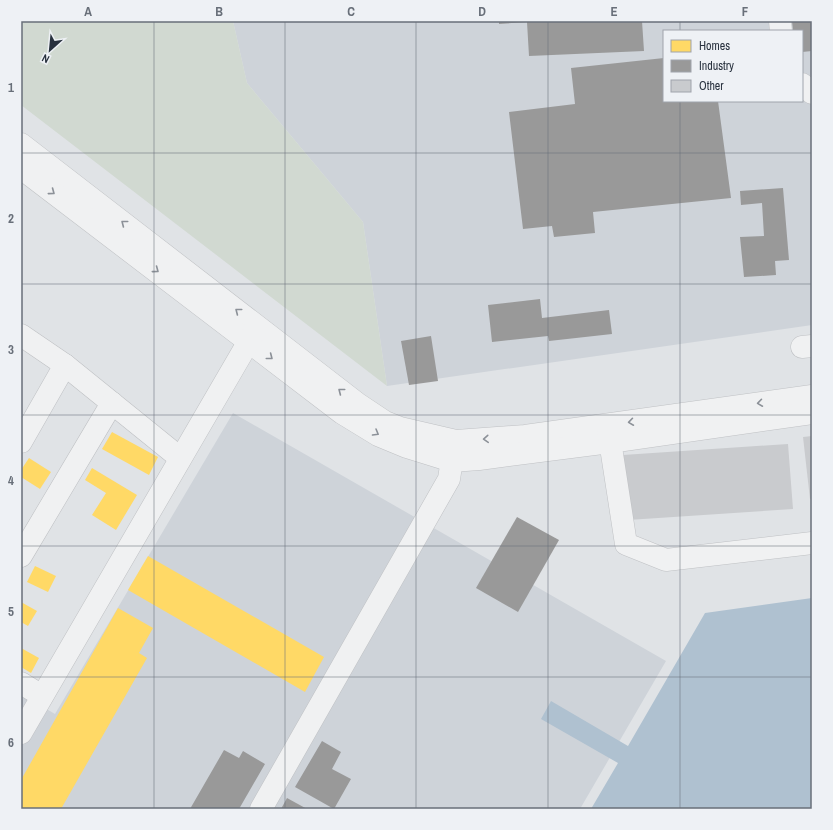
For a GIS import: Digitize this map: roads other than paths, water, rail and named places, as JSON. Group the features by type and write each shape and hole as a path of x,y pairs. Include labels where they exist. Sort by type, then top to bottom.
{"street":[{"path":"803,85 812,93"},
{"path":"21,144 253,333 342,413 378,435 407,447 454,451 479,459 609,434 803,405"},
{"path":"21,168 253,333"},
{"path":"21,733 253,333"},
{"path":"21,335 65,365 180,458"},
{"path":"21,442 65,365"},
{"path":"21,556 112,403"},
{"path":"609,434 626,544 666,560 812,543"},
{"path":"261,809 449,479 454,451"},
{"path":"21,683 42,696"}],"water":[{"path":"812,598 812,809 591,809 618,763 541,719 551,701 628,746 705,613"}]}
